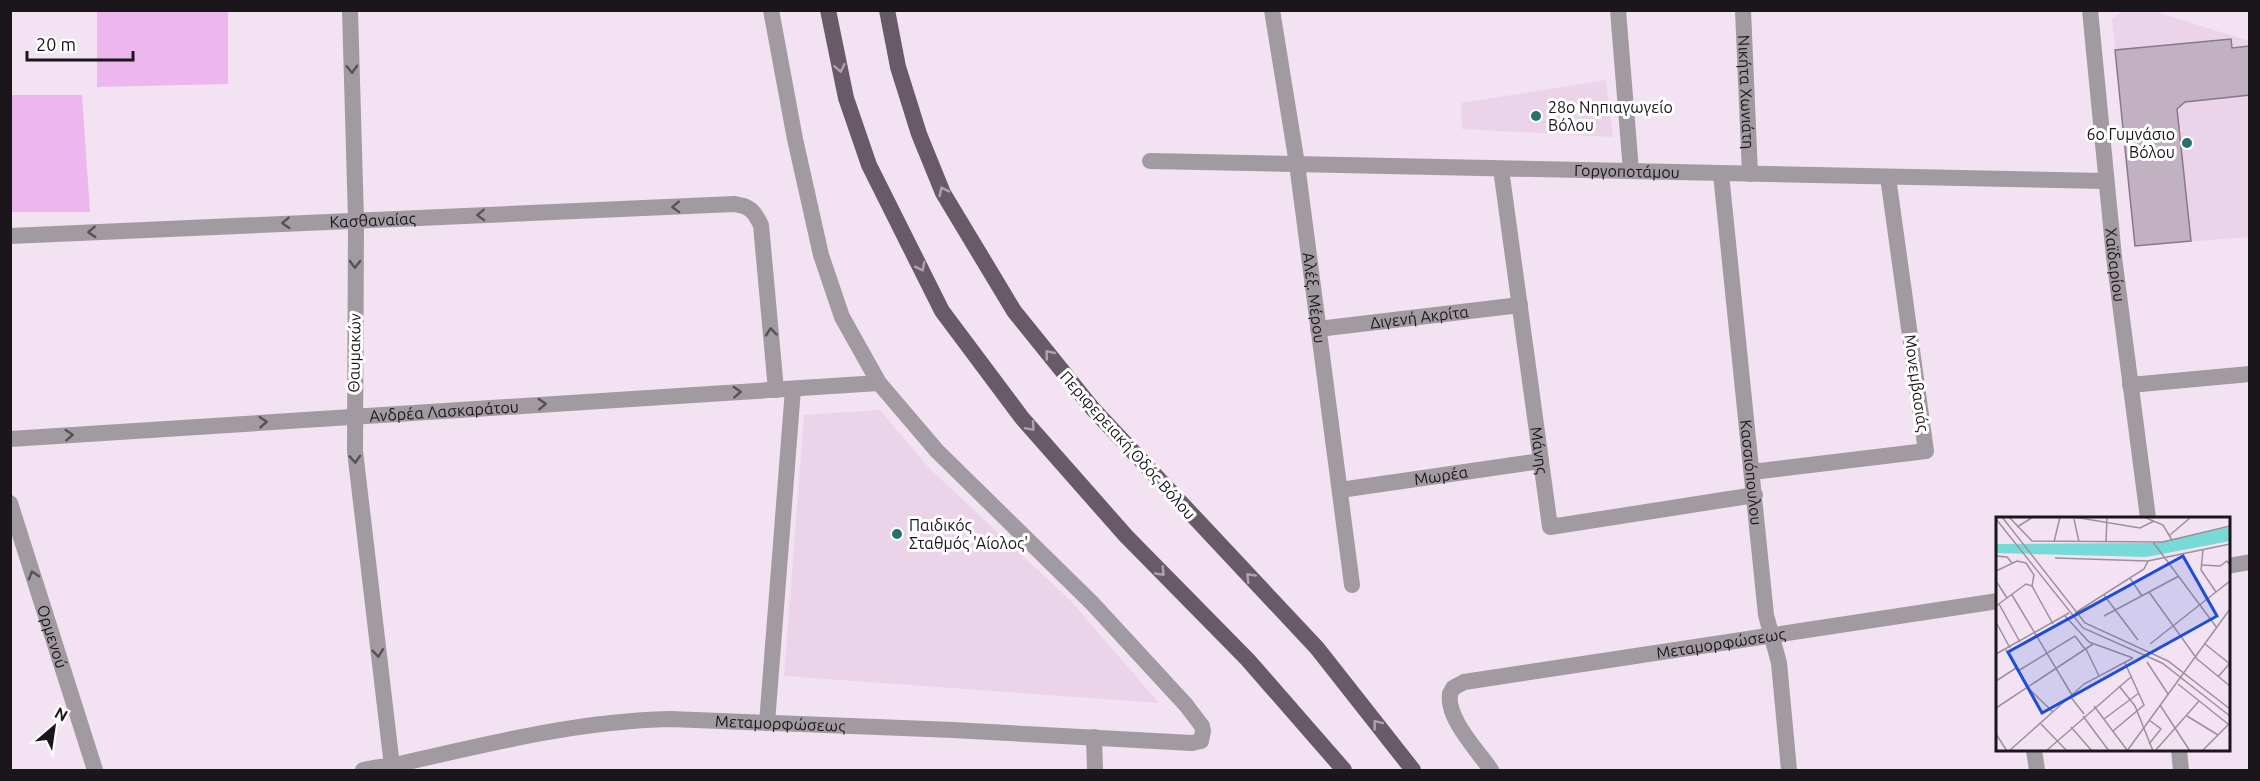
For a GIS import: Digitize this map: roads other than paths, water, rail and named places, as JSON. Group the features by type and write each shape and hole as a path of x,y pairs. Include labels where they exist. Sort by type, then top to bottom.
{"main road":[{"path":"828,10 846,98 869,165 942,310 1022,418 1126,536 1248,660 1344,771"},
{"name":"Περιφερειακή Οδός Βόλου","path":"887,10 898,67 919,134 943,193 1014,311 1093,409 1317,648 1413,771"}],"street":[{"name":"Θαυμακών","path":"350,10 356,220 354,416 356,475 392,766"},
{"path":"771,10 795,139 821,255 842,317 879,383"},
{"name":"Αλέξ. Μέρου","path":"1272,10 1297,164 1352,585"},
{"path":"1618,10 1632,171"},
{"name":"Νικήτα Χωνιάτη","path":"1743,10 1750,174"},
{"name":"Χαϊδαρίου","path":"2090,10 2105,181 2148,517"},
{"name":"Γοργοποτάμου","path":"1150,161 2105,181"},
{"name":"Μάνης","path":"1501,169 1550,527 1755,495"},
{"name":"Κασσιόπουλου","path":"1721,174 1766,615 1779,663 1789,771"},
{"name":"Μονεμβασιάς","path":"1752,472 1926,451 1888,177"},
{"name":"Κασθαναίας","path":"10,236 734,204 748,206 754,211 761,225 785,389"},
{"name":"Διγενή Ακρίτα","path":"1318,329 1520,305"},
{"path":"2130,385 2250,374"},
{"name":"Ανδρέα Λασκαράτου","path":"10,439 879,383"},
{"name":"Μεταμορφώσεως","path":"369,770 522,735 607,722 670,719 1192,743 1201,741 1202,726 1186,705 1086,596 937,451 879,383"},
{"path":"767,723 785,389"},
{"name":"Μωρέα","path":"1340,490 1541,461"},
{"name":"Ορμενού","path":"10,503 95,771"},
{"path":"2230,566 2250,562"},
{"name":"Μεταμορφώσεως","path":"1491,771 1453,716 1449,700 1450,694 1453,688 1464,682 1996,601"},
{"path":"1094,737 1095,771"},
{"path":"2034,751 2037,771"},
{"path":"2179,751 2181,771"}],"place":[{"name":"28ο Νηπιαγωγείο Βόλου","path":"1536,116"},
{"name":"6ο Γυμνάσιο Βόλου","path":"2187,143"},
{"name":"Παιδικός Σταθμός 'Αίολος'","path":"897,534"}]}
